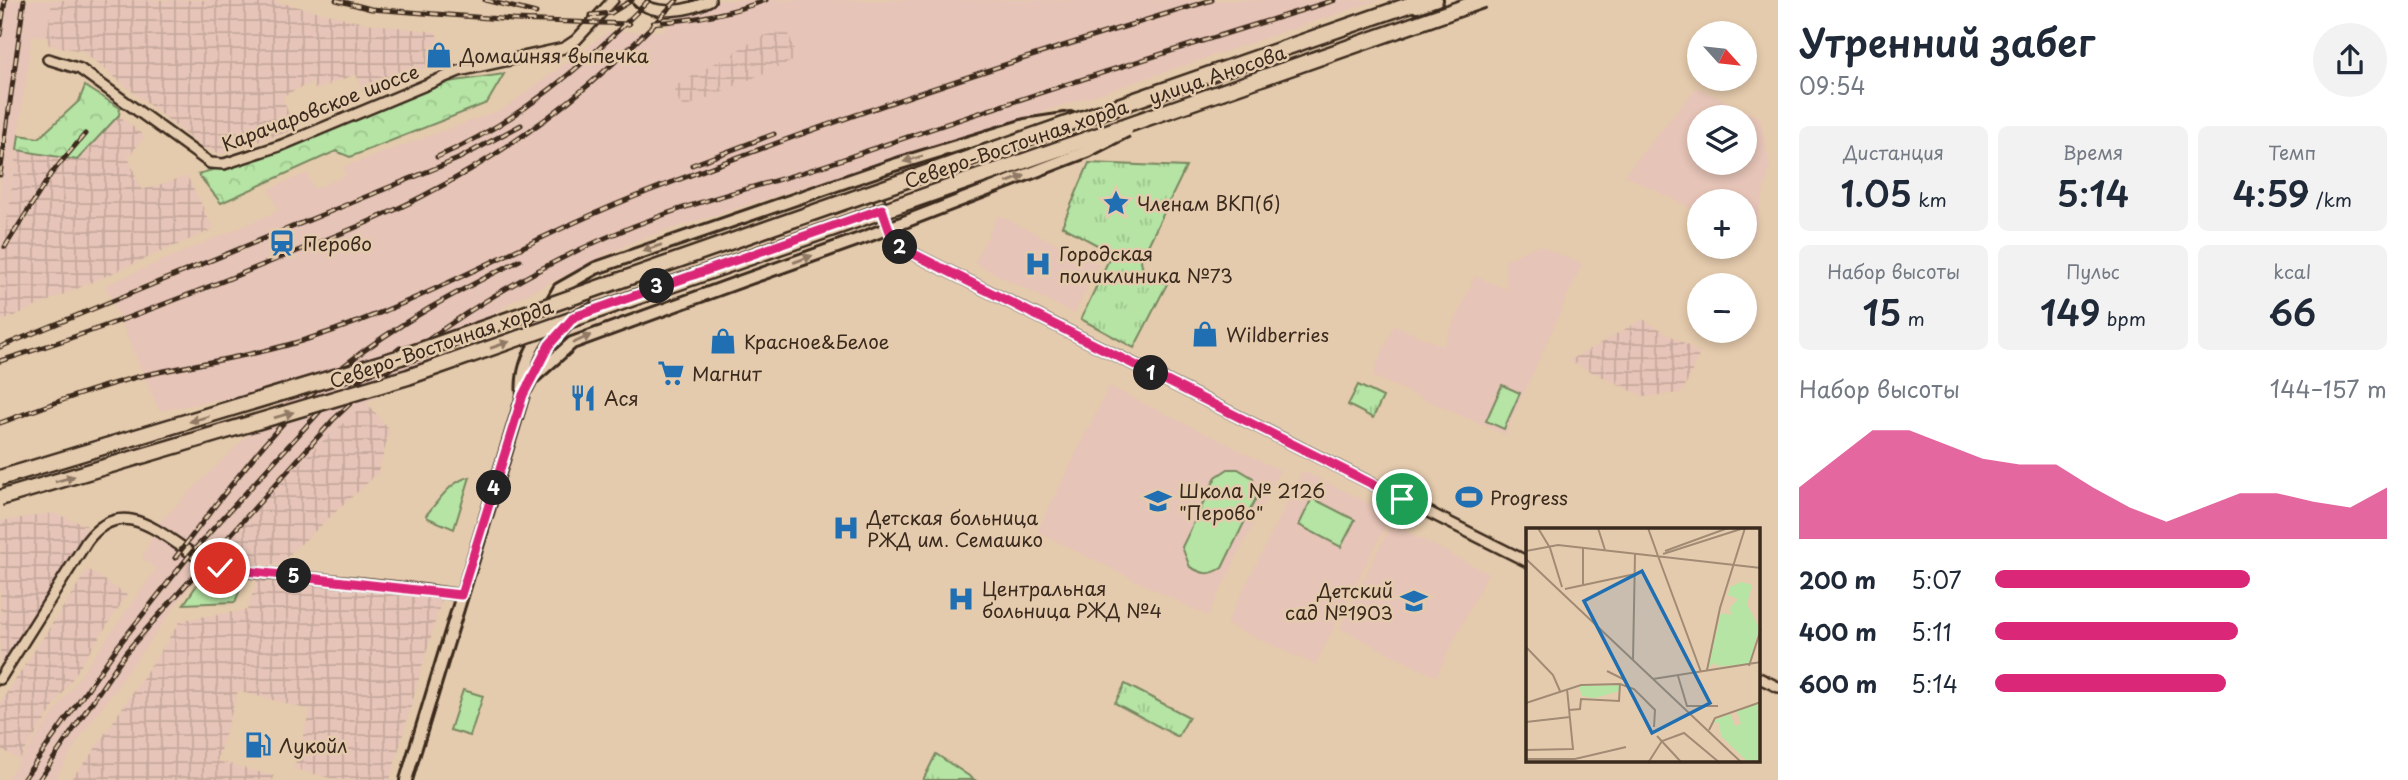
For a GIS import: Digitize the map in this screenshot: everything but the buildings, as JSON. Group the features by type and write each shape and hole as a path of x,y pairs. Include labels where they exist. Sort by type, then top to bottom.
{"main road":[{"name":"Северо-Восточная хорда","path":"0,478 401,357 1423,0"},
{"name":"Северо-Восточная хорда","path":"0,498 421,373 1485,0"}],"street":[{"name":"Карачаровское шоссе","path":"48,59 80,69 210,163 224,164 282,145 459,71 564,48 576,40 613,0"},
{"path":"637,0 649,9 657,10 682,9 710,0"},
{"name":"улица Аносова","path":"530,353 549,325 580,300 1437,0"},
{"name":"улица Аносова","path":"523,395 554,338 574,317 584,312 1485,0"},
{"path":"407,780 523,395 533,332 559,289 596,268 894,165 1012,129 1098,113"},
{"path":"529,382 572,344 606,328 868,236 1088,151 1157,115"},
{"path":"877,194 891,235 904,249 1526,561"},
{"path":"0,679 87,541 97,527 111,520 136,522 150,527 220,568 461,595"},
{"path":"1760,678 1778,687"}],"shaded area":[{"path":"0,0 52,0 47,37 32,35 0,265"},
{"path":"52,0 270,0 366,23 436,32 446,60 363,92 356,74 316,90 312,83 295,90 283,96 293,130 221,154 204,149 82,51 49,45 47,37"},
{"path":"717,0 1379,0 1102,93 637,240 511,302 367,403 340,426 213,554 77,742 55,780 6,780 156,569 142,558 161,520 299,385 159,411 105,285 278,211 269,189 307,173 314,189 346,175 343,167 503,109 608,32 663,31 679,12"},
{"path":"780,32 789,34 797,59 686,107 680,104 674,87 762,36"},
{"path":"1694,91 1705,91 1734,105 1687,105 1687,175 1757,175 1757,117 1760,118 1770,166 1757,221 1757,189 1687,189 1687,206 1624,175"},
{"path":"119,115 145,137 128,157 142,190 187,176 214,229 0,322 0,265 17,150 77,160"},
{"name":"Городская поликлиника №73","path":"998,215 1099,264 1074,314 974,263"},
{"path":"1538,245 1582,264 1505,435 1372,376 1394,325 1443,346 1475,276 1506,289 1505,260"},
{"path":"1643,319 1700,353 1682,393 1645,397 1569,361"},
{"name":"Школа № 2126 \"Перово\"","path":"1109,386 1280,470 1208,616 1037,532"},
{"path":"367,403 390,430 378,473 278,565 224,564 213,554 316,447"},
{"name":"Школа № 2126 \"Перово\"","path":"1303,471 1392,514 1315,665 1226,624"},
{"path":"53,513 88,526 74,556 0,671 0,521"},
{"name":"Детский сад №1903","path":"1391,524 1488,573 1436,677 1339,628"},
{"path":"88,569 127,595 19,760 0,748 0,703"},
{"path":"257,580 442,598 390,780 338,780 294,769 310,710 238,691 217,761 274,776 273,780 70,780 92,753 181,620 247,610"}],"green space":[{"path":"504,74 487,103 350,157 336,151 221,203 198,174 272,153 448,82"},
{"path":"85,86 120,108 119,115 77,160 17,150 19,135 39,138 79,101"},
{"path":"1089,163 1186,167 1141,260 1143,271 1167,284 1134,348 1081,319 1112,253 1062,226"},
{"path":"1358,385 1383,397 1373,418 1348,405"},
{"path":"1502,385 1520,393 1504,429 1486,421"},
{"path":"1228,469 1238,469 1253,478 1257,496 1222,568 1202,573 1190,567 1182,547 1216,477"},
{"path":"470,477 454,529 428,518 426,515 445,492 457,482"},
{"path":"1312,498 1355,520 1341,547 1299,525"},
{"path":"207,570 244,579 235,602 184,604"},
{"path":"1125,684 1189,717 1178,737 1115,703"},
{"path":"463,690 483,696 470,736 450,730"},
{"path":"936,754 975,780 923,780"}],"railway":[{"path":"0,35 5,0"},
{"path":"0,175 24,0"},
{"path":"336,0 371,9 514,20 629,24"},
{"path":"485,0 536,13"},
{"path":"591,15 611,13 632,0"},
{"path":"437,157 467,143 524,109 576,68 649,0"},
{"path":"0,361 196,292 361,225 457,178 558,110 620,57 677,0"},
{"path":"653,23 711,16 766,0"},
{"path":"0,423 123,381 269,350 355,323 439,287 606,208 719,164 929,90 1212,0"},
{"path":"39,780 126,652 333,420 406,356 487,300 573,253 663,215 811,170 1082,79 1335,0"},
{"path":"0,347 458,159 521,125"},
{"path":"5,247 51,174 85,134"},
{"path":"692,165 774,134"},
{"path":"175,558 254,456 321,385 365,350 408,321 520,260"},
{"path":"23,780 118,646 192,552 321,410 400,348"}],"place":[{"name":"Домашняя выпечка","path":"439,55"},
{"name":"Членам ВКП(б)","path":"1116,203"},
{"name":"Перово","path":"282,243"},
{"name":"Городская поликлиника №73","path":"1038,264"},
{"name":"Wildberries","path":"1205,334"},
{"name":"Красное&Белое","path":"723,341"},
{"name":"Магнит","path":"671,373"},
{"name":"Ася","path":"583,398"},
{"name":"Progress","path":"1469,497"},
{"name":"Школа № 2126 \"Перово\"","path":"1158,501"},
{"name":"Детская больница РЖД им. Семашко","path":"846,528"},
{"name":"Центральная больница РЖД №4","path":"961,599"},
{"name":"Детский сад №1903","path":"1414,601"},
{"name":"Лукойл","path":"258,745"}],"route":[{"path":"220,568 461,595 523,395 539,360 559,332 574,317 882,209 894,241 904,249 1402,499"}]}
